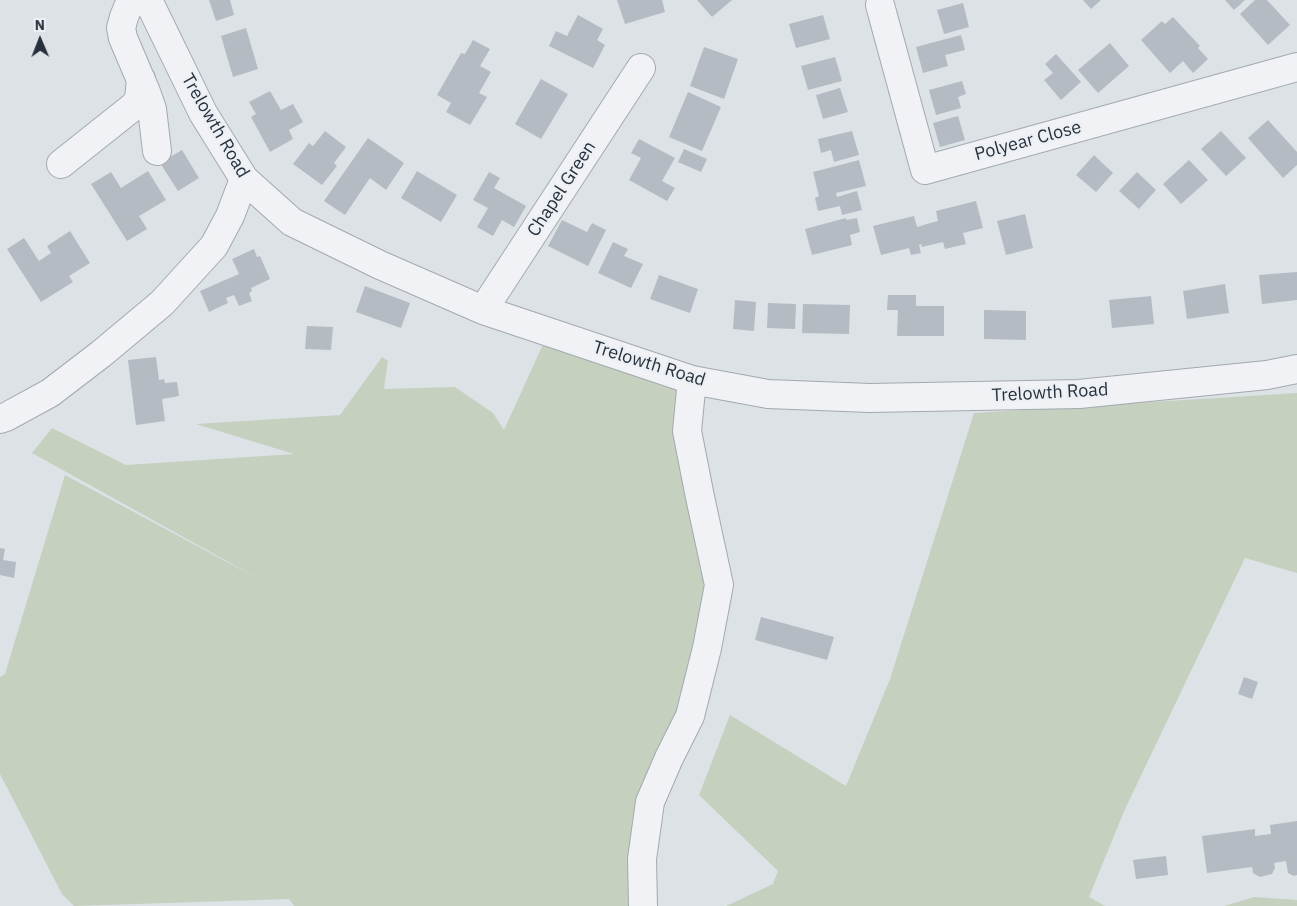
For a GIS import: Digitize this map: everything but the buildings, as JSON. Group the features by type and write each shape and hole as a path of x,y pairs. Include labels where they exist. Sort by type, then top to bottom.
{"street":[{"path":"133,0 128,7 121,28 123,38 152,109 157,151"},
{"name":"Trelowth Road","path":"148,0 203,112 244,179 292,222 380,265 483,310 692,380 768,394 870,398 1079,394 1267,375 1297,369"},
{"name":"Polyear Close","path":"880,5 925,170 1297,67"},
{"name":"Chapel Green","path":"483,310 641,68"},
{"path":"61,164 134,106 139,99 141,79"},
{"path":"0,419 6,418 50,393 101,354 162,303 214,246 230,216 244,179"},
{"path":"643,906 642,858 650,802 690,716 707,648 719,585 687,431 692,380"}],"green space":[{"path":"545,340 681,388 709,582 632,906 294,906 289,899 74,906 62,894 0,774 0,677 5,674 65,475 268,584 32,453 52,428 126,465 294,454 196,424 340,415 382,357 388,361 384,389 455,387 493,413 504,430"},
{"path":"1297,393 1297,573 1245,558 1125,809 1089,897 1105,906 726,906 773,884 778,871 699,795 730,715 846,786 890,679 974,413"},
{"path":"1254,897 1297,900 1297,906 1224,906"}]}
